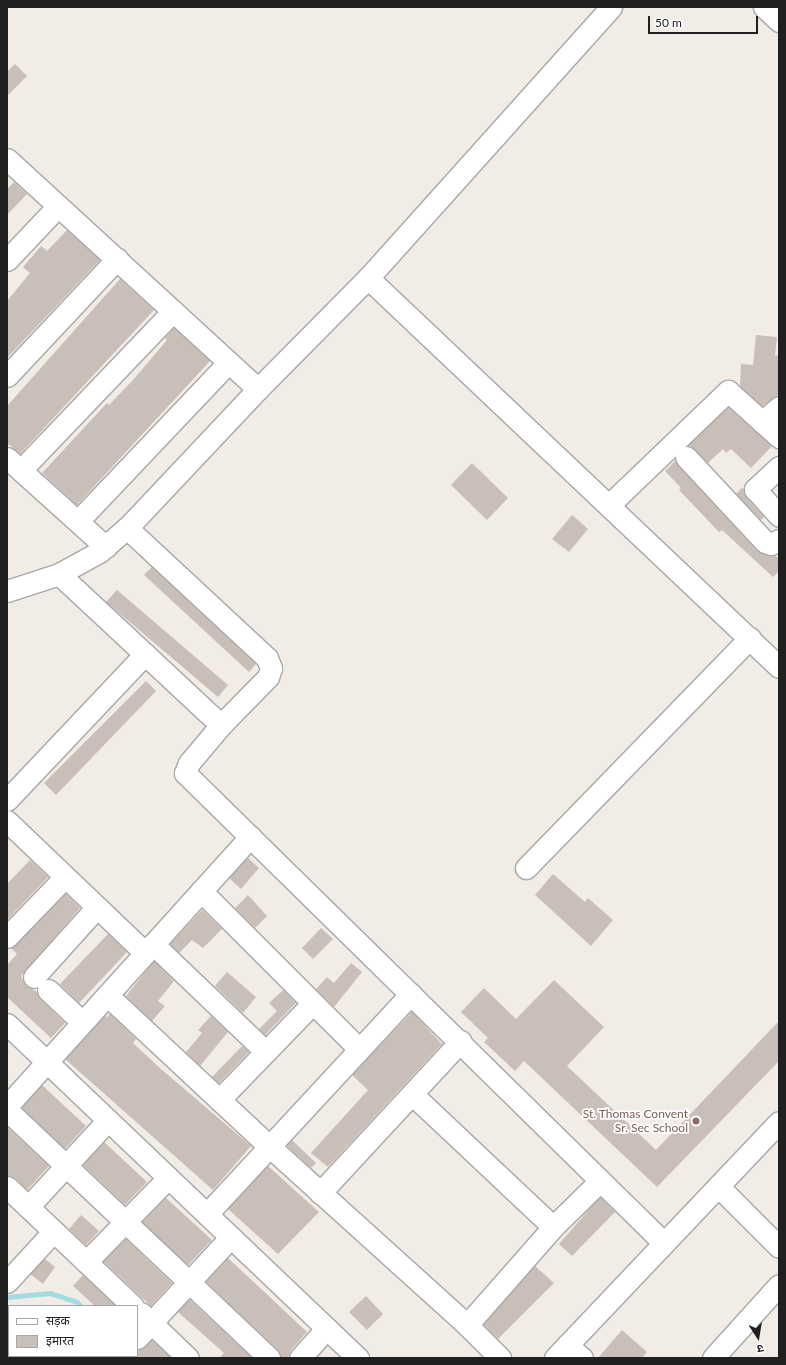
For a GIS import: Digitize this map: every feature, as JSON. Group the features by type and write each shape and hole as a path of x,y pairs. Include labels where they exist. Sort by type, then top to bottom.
{"street":[{"path":"7,591 59,574 106,547 127,528 258,389 368,278 611,7"},
{"path":"764,7 779,21"},
{"path":"8,162 117,259 258,389"},
{"path":"7,260 58,206"},
{"path":"7,376 117,259"},
{"path":"368,278 779,667"},
{"path":"106,547 14,464 174,311"},
{"path":"78,521 229,362"},
{"path":"609,505 728,391 779,438"},
{"path":"762,422 779,407"},
{"path":"686,457 765,542 771,544 779,540"},
{"path":"779,467 755,489 779,516"},
{"path":"127,528 267,658 271,668 268,677 221,725 189,763 185,773 461,1041 664,1243"},
{"path":"59,574 221,725"},
{"path":"526,868 750,638"},
{"path":"7,800 145,654"},
{"path":"7,821 97,907 149,949 266,1052"},
{"path":"7,1106 250,837"},
{"path":"7,937 65,877"},
{"path":"201,891 359,1050"},
{"path":"82,1022 41,983 97,907"},
{"path":"206,1214 411,994"},
{"path":"107,995 320,1193 467,1325 500,1358"},
{"path":"219,1100 312,1004"},
{"path":"7,1024 358,1358"},
{"path":"320,1193 413,1095 461,1041"},
{"path":"413,1095 553,1227"},
{"path":"7,1110 269,1358"},
{"path":"28,1207 108,1120"},
{"path":"568,1354 664,1243 779,1122"},
{"path":"86,1262 168,1178"},
{"path":"467,1325 553,1227 600,1181"},
{"path":"718,1186 779,1246"},
{"path":"7,1187 132,1305"},
{"path":"10,1272 53,1232"},
{"path":"138,1335 144,1316 189,1282 231,1237"},
{"path":"713,1358 779,1285"},
{"path":"144,1316 188,1358"},
{"path":"300,1358 326,1328"}],"building":[{"path":"15,64 27,76 7,96 7,72"},
{"path":"14,182 27,194 7,215 7,189"},
{"path":"67,230 100,260 7,358 7,301 30,273 23,267 41,246 47,251"},
{"path":"120,279 154,310 20,454 7,443 7,406"},
{"path":"174,328 210,361 77,505 42,473 107,403 109,405 133,380 167,340 165,338"},
{"path":"756,335 777,337 775,356 779,355 779,395 762,406 740,386 741,364 753,365"},
{"path":"728,407 772,446 751,468 731,449 726,453 723,449 708,463 689,445"},
{"path":"675,461 756,550 767,555 775,555 779,559 779,571 773,577 722,530 719,532 679,490 681,488 665,471"},
{"path":"472,463 508,498 487,520 451,485"},
{"path":"743,487 746,497 764,517 761,520 736,494"},
{"path":"572,515 588,529 569,552 552,539"},
{"path":"152,567 256,664 249,672 144,575"},
{"path":"117,590 228,685 218,697 106,602"},
{"path":"146,681 156,691 56,795 44,783"},
{"path":"248,858 259,868 241,889 229,878"},
{"path":"30,860 48,877 7,920 7,884"},
{"path":"553,874 585,902 588,898 613,920 591,946 535,895"},
{"path":"66,894 80,908 21,976 26,986 36,991 40,999 65,1023 51,1038 7,997 7,965 17,954 11,948"},
{"path":"248,895 267,916 255,928 235,908"},
{"path":"202,910 222,929 203,948 192,940 179,953 170,944"},
{"path":"321,928 333,939 313,959 302,948"},
{"path":"108,934 127,952 79,1003 60,984"},
{"path":"154,961 174,981 158,1001 165,1006 152,1021 126,996"},
{"path":"351,963 362,972 334,1007 316,989 327,977 334,983"},
{"path":"227,972 256,997 243,1013 215,986"},
{"path":"554,980 604,1027 567,1066 656,1150 779,1021 779,1061 657,1187 524,1061 515,1071 484,1042 488,1038 461,1012 484,988 516,1019"},
{"path":"283,990 296,1003 265,1035 259,1029 277,1011 269,1003"},
{"path":"412,1012 442,1044 328,1167 311,1153 368,1090 352,1075"},
{"path":"110,1014 136,1039 133,1043 251,1146 213,1190 65,1059 105,1016 107,1017"},
{"path":"211,1016 228,1032 200,1066 186,1052 202,1033 198,1030"},
{"path":"242,1046 249,1052 219,1083 212,1077"},
{"path":"42,1085 86,1126 65,1149 22,1108"},
{"path":"7,1127 49,1166 27,1190 15,1178 7,1175"},
{"path":"292,1140 316,1163 311,1168 287,1146"},
{"path":"104,1142 147,1182 125,1205 83,1165"},
{"path":"268,1166 319,1212 278,1254 228,1209"},
{"path":"600,1197 615,1212 572,1256 559,1244"},
{"path":"166,1198 212,1240 188,1265 142,1222"},
{"path":"81,1215 99,1231 86,1245 69,1229"},
{"path":"126,1239 172,1283 151,1306 103,1261"},
{"path":"228,1258 307,1332 291,1350 288,1358 281,1358 277,1349 206,1282"},
{"path":"45,1259 55,1267 43,1284 30,1274"},
{"path":"535,1266 554,1283 498,1339 483,1324"},
{"path":"83,1275 115,1305 94,1305 73,1286"},
{"path":"366,1296 383,1314 367,1330 349,1312"},
{"path":"189,1299 252,1358 219,1358 224,1353 178,1312"},
{"path":"622,1330 647,1352 642,1358 598,1358"},
{"path":"152,1340 171,1358 134,1358 138,1357 138,1350"}],"waterway":[{"path":"7,1297 50,1293 77,1302 80,1305"}],"place":[{"name":"St. Thomas Convent Sr. Sec School","path":"696,1121"}]}
